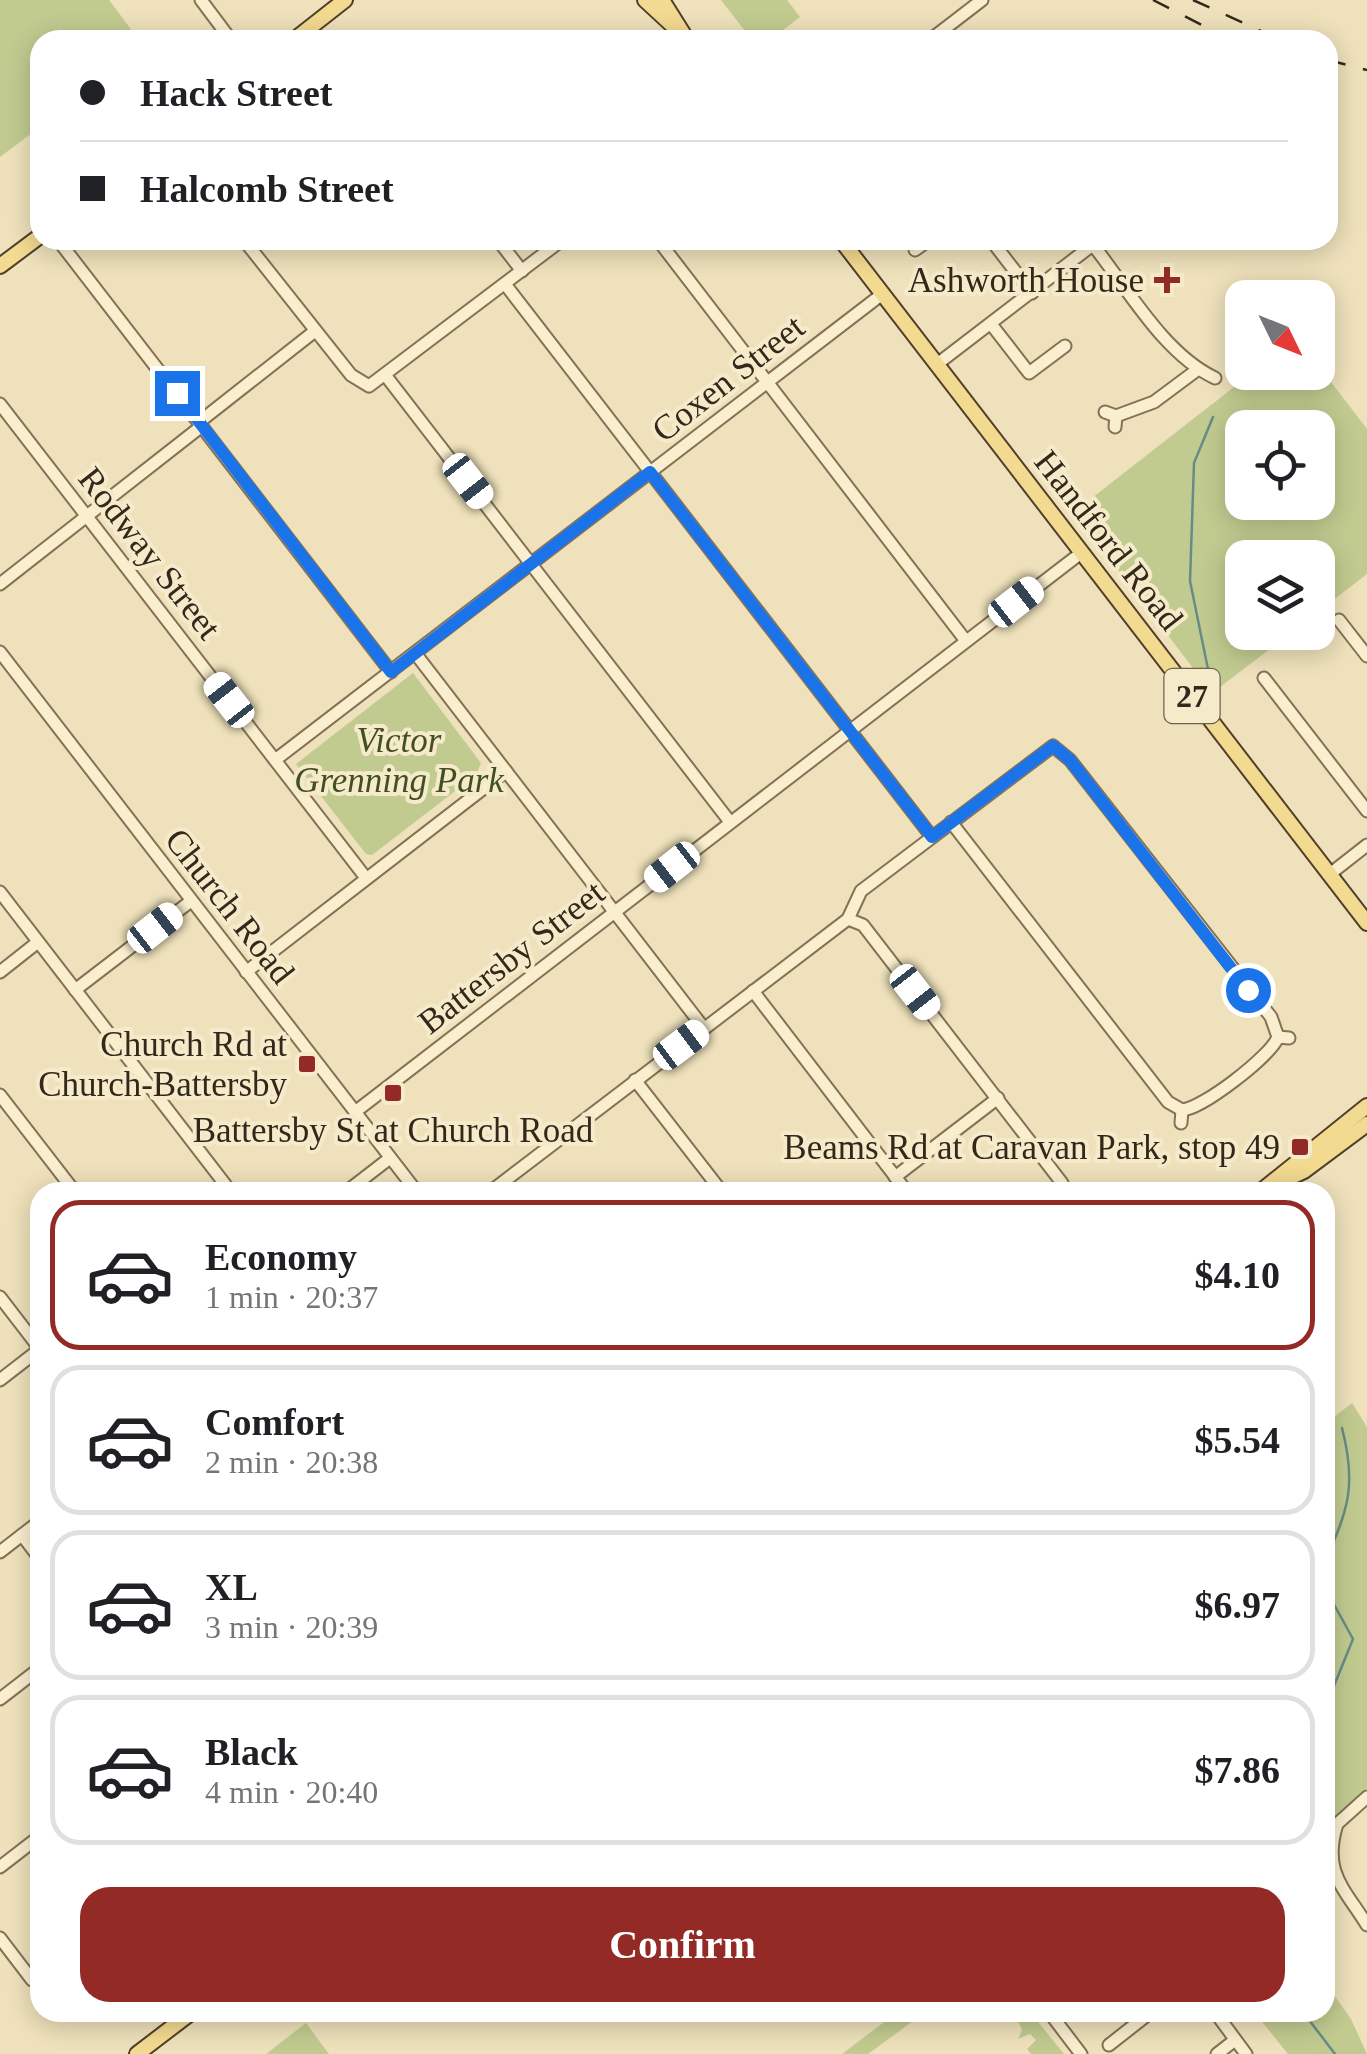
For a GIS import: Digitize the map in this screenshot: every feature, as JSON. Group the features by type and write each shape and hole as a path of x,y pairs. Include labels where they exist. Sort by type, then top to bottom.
{"main road":[{"path":"307,30 345,0"},
{"path":"657,2 680,30"},
{"path":"0,266 30,244"},
{"name":"Handford Road","path":"847,250 1367,923"},
{"path":"1273,1182 1367,1106"},
{"path":"1281,1182 1304,1171 1367,1124"},
{"path":"137,2054 179,2022"}],"street":[{"path":"201,0 224,30"},
{"path":"943,30 982,0"},
{"path":"66,250 391,672"},
{"path":"252,250 355,380 369,386 550,250"},
{"path":"506,250 522,272"},
{"path":"666,250 966,641"},
{"path":"999,250 1032,292"},
{"path":"936,366 1086,250"},
{"path":"1102,250 1197,370 1214,378"},
{"path":"505,284 932,837"},
{"name":"Coxen Street","path":"275,760 881,295"},
{"path":"991,324 1029,374 1065,346"},
{"path":"0,584 315,331"},
{"path":"1112,419 1154,402 1197,370"},
{"path":"386,376 730,822"},
{"name":"Rodway Street","path":"0,404 366,878"},
{"name":"Battersby Street","path":"354,1112 1080,552"},
{"path":"1339,620 1367,656"},
{"name":"Church Road","path":"0,652 408,1182"},
{"path":"415,653 704,1028"},
{"path":"0,676 12,667"},
{"path":"1264,678 1367,811"},
{"path":"503,1182 848,918 862,891 951,822 1053,746 1070,760 1283,1037 1182,1117 951,822"},
{"path":"246,972 506,770"},
{"path":"1330,874 1367,844"},
{"path":"0,892 223,1182"},
{"path":"76,990 191,900"},
{"path":"848,918 863,925 1061,1182"},
{"path":"0,972 38,942"},
{"path":"753,991 900,1182"},
{"path":"636,1080 714,1182"},
{"path":"0,1096 67,1182"},
{"path":"896,1177 998,1098"},
{"path":"359,1182 390,1158"},
{"path":"0,1297 30,1336"},
{"path":"0,1380 30,1357"},
{"path":"0,1552 30,1529"},
{"path":"22,1535 30,1546"},
{"path":"0,1699 30,1676"},
{"path":"1335,1845 1337,1824 1367,1797"},
{"path":"0,1867 30,1844"},
{"path":"1335,1874 1338,1885 1367,1925"},
{"path":"0,1938 30,1977"},
{"path":"1056,2022 1081,2054"},
{"path":"1109,2045 1138,2022"},
{"path":"1222,2022 1246,2054"},
{"path":"1217,2054 1235,2040"}],"green space":[{"path":"0,0 109,0 132,30 30,30 30,134 0,157"},
{"path":"721,0 787,0 800,17 783,30 744,30"},
{"path":"1335,387 1367,429 1367,574 1335,599 1335,540 1225,540 1225,650 1269,650 1212,693 1074,512 1230,390"},
{"name":"Victor Grenning Park","path":"413,673 481,763 476,775 372,855 366,854 296,764"},
{"path":"1352,1403 1367,1427 1367,1788 1335,1821 1335,1416"},
{"path":"1335,1996 1367,2054 1288,2054 1262,2022 1335,2022"},
{"path":"884,2022 912,2022 868,2054 842,2054"},
{"path":"1018,2022 1038,2022 1064,2054 1031,2054 1027,2049 1036,2040 1030,2034 1018,2039 1022,2030"},
{"path":"306,2023 329,2054 266,2054"}],"waterway":[{"path":"1210,679 1190,581 1194,463 1213,417"},
{"path":"1335,1537 1349,1482 1342,1428"},
{"path":"1335,1606 1353,1639 1335,1683"},
{"path":"1311,2022 1335,2054"}],"railway":[{"path":"1153,0 1212,30"},
{"path":"1193,0 1259,30"},
{"path":"1338,63 1367,70"}],"place":[{"name":"Ashworth House","path":"1167,280"},
{"name":"Church Rd at Church-Battersby","path":"307,1064"},
{"name":"Battersby St at Church Road","path":"393,1093"},
{"name":"Beams Rd at Caravan Park, stop 49","path":"1300,1147"}],"route":[{"path":"177,393 391,672 650,472 932,837 1053,746 1070,760 1248,990"}]}
